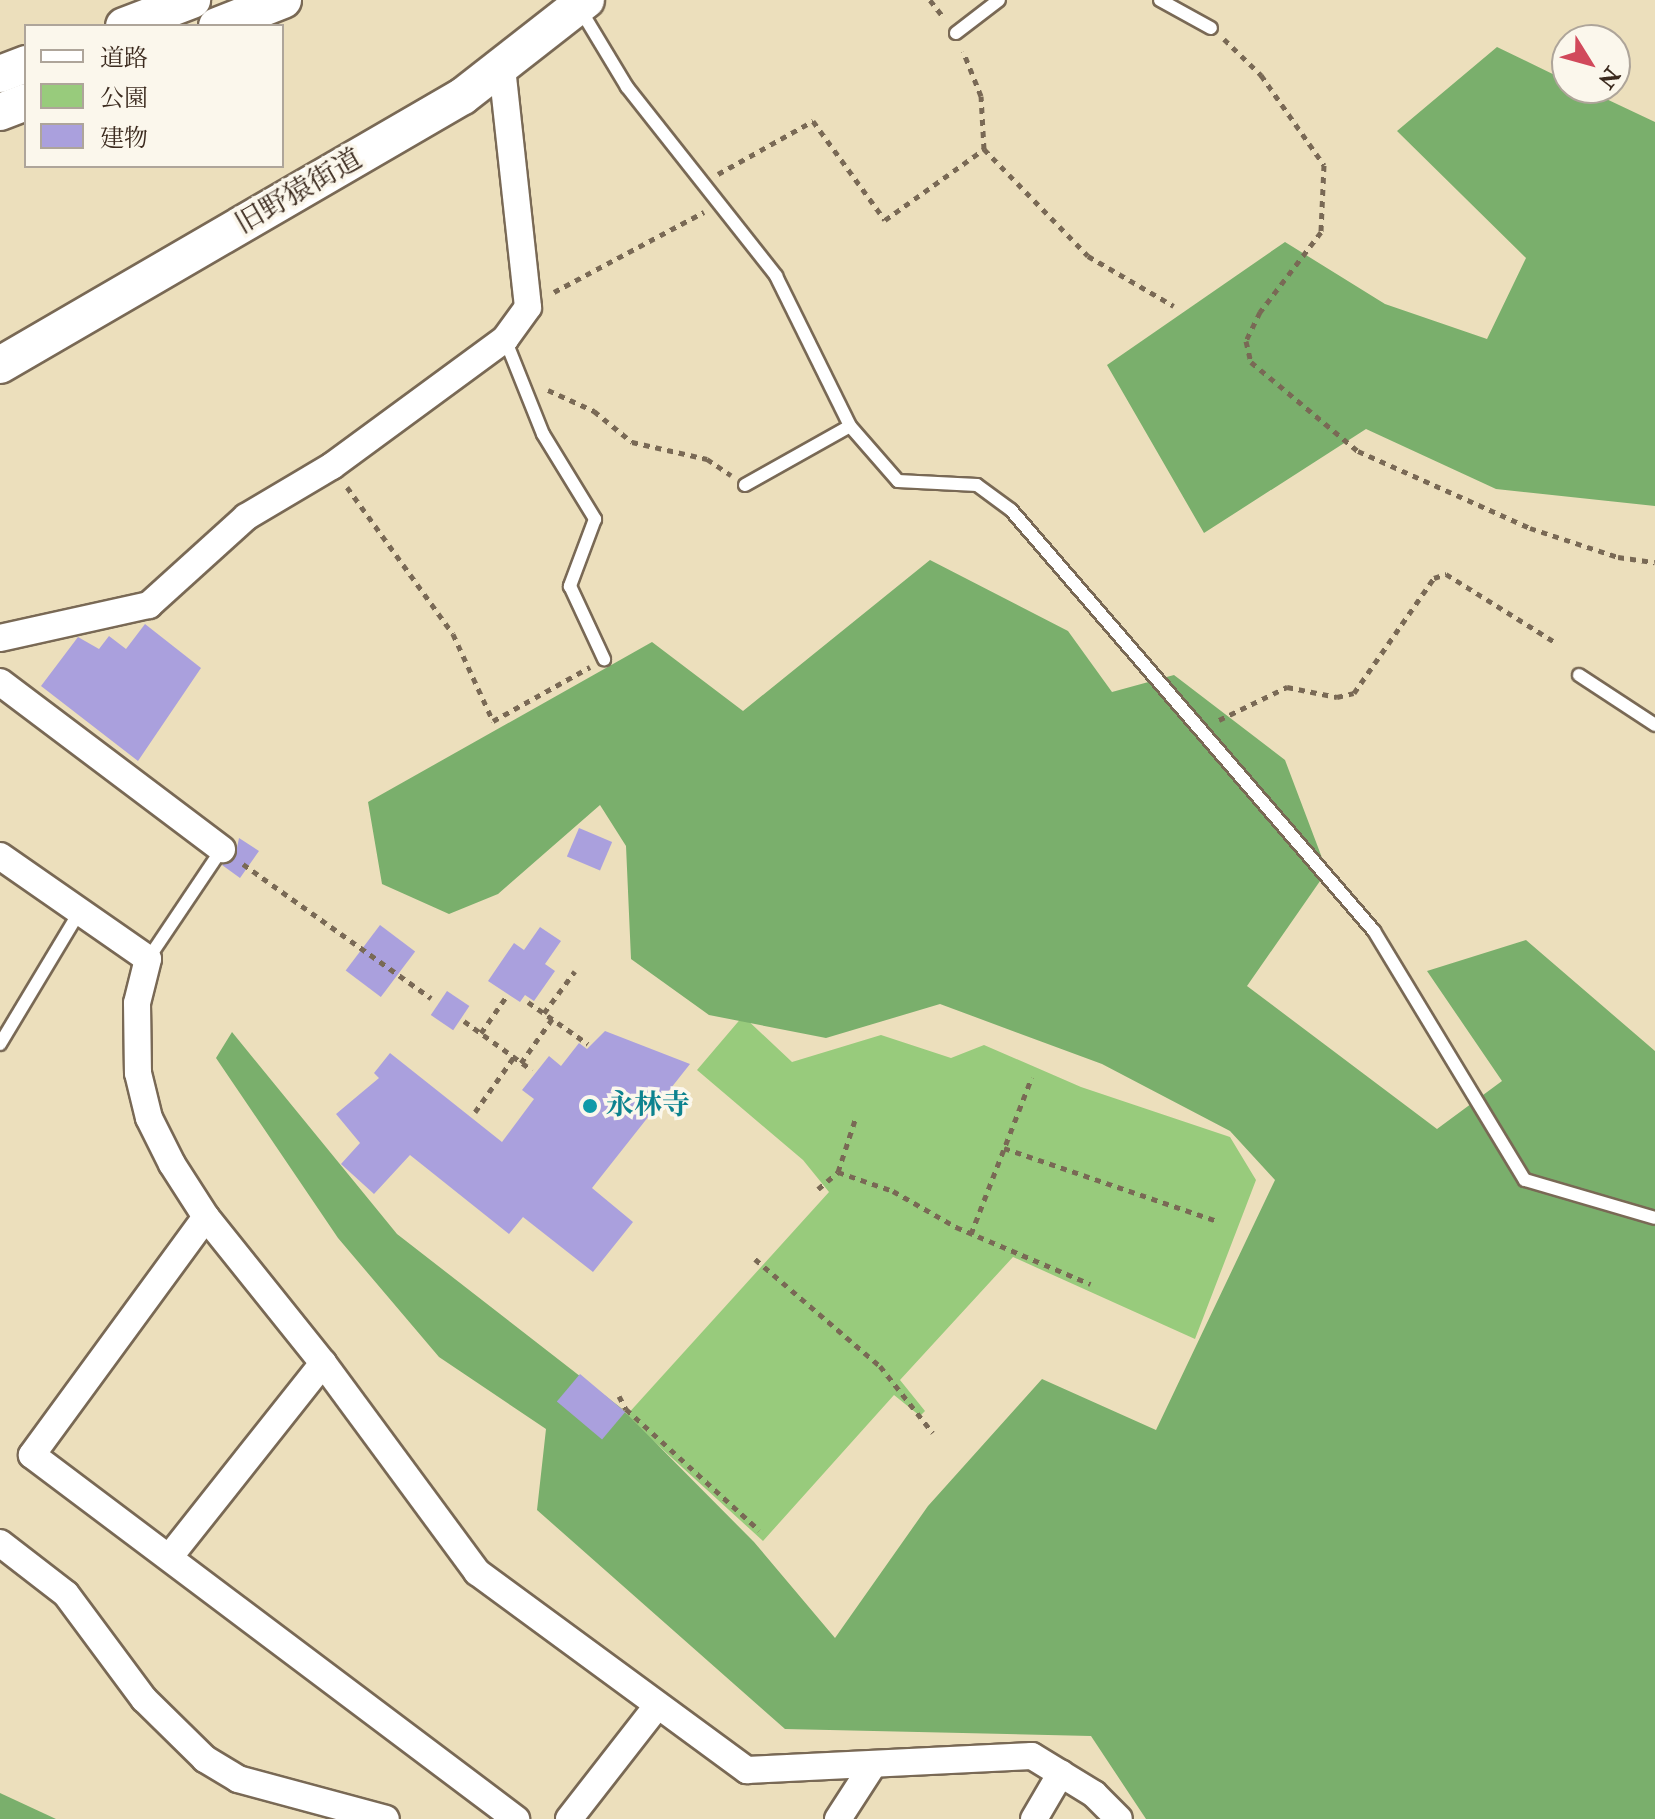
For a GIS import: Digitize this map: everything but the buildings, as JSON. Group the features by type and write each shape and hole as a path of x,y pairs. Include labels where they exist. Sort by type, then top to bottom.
{"street":[{"path":"129,24 192,0"},
{"path":"222,24 283,0"},
{"name":"旧野猿街道","path":"0,365 502,69 582,3"},
{"path":"0,74 24,65"},
{"path":"0,638 149,605 246,517 332,466 505,339 528,307 502,69"},
{"path":"0,112 24,103"},
{"path":"0,682 222,849"},
{"path":"0,856 148,959 137,1003 138,1073 149,1118 206,1217 323,1363 477,1572 747,1770 1032,1756 1061,1773 1119,1819"},
{"path":"206,1217 32,1455 171,1555 516,1819"},
{"path":"171,1555 323,1363"},
{"path":"2,1551 66,1594 144,1699 205,1759 238,1779 386,1819"},
{"path":"569,1819 657,1706"},
{"path":"838,1819 873,1765"},
{"path":"1034,1819 1061,1773"}],"lane":[{"path":"956,33 999,0"},
{"path":"1160,0 1211,28"},
{"path":"582,3 627,87 722,202 776,276 850,426 898,481 977,485 1011,510 1374,931 1525,1180 1655,1218"},
{"path":"505,339 543,434 595,519 570,586 604,659"},
{"path":"745,485 850,426"},
{"path":"1579,675 1655,725"},
{"path":"148,959 222,849"},
{"path":"0,1044 80,911"}],"path":[{"path":"1211,28 1261,75 1324,165 1321,232 1260,312 1246,341 1251,362 1358,451 1530,528 1618,557 1655,562"},
{"path":"981,96 984,149 1088,256 1174,306"},
{"path":"704,182 813,121 885,220 984,149"},
{"path":"528,307 722,202"},
{"path":"520,375 594,411 632,442 707,459 745,485"},
{"path":"332,466 453,634 464,669 493,721 498,722 604,659"},
{"path":"1200,729 1287,687 1337,697 1354,693 1434,578 1446,574 1555,642"},
{"path":"222,849 431,998"},
{"path":"544,1013 575,971"},
{"path":"481,1033 506,997"},
{"path":"528,1002 588,1044"},
{"path":"521,1063 552,1019"},
{"path":"464,1021 532,1070"},
{"path":"475,1112 514,1057"},
{"path":"971,1234 1032,1077"},
{"path":"818,1189 838,1172 856,1117"},
{"path":"1004,1148 1217,1221"},
{"path":"838,1172 893,1191 971,1234 1090,1284"},
{"path":"755,1259 880,1366 933,1433"},
{"path":"619,1396 626,1409 759,1530"}],"green space":[{"path":"1497,47 1551,73 1551,104 1617,104 1655,122 1655,506 1496,489 1366,429 1204,533 1107,365 1285,242 1385,304 1487,339 1526,258 1397,131"},
{"path":"930,560 1068,631 1112,692 1174,675 1285,760 1327,871 1247,986 1437,1129 1502,1081 1427,971 1526,940 1655,1051 1655,1819 1146,1819 1091,1736 785,1729 537,1510 546,1429 439,1357 338,1238 216,1058 232,1032 397,1234 621,1408 754,1542 835,1638 928,1506 1042,1379 1156,1430 1275,1180 1230,1131 1102,1064 940,1004 826,1038 709,1015 631,959 626,846 600,805 498,894 449,914 382,884 368,802 652,642 743,711"},
{"path":"743,1016 792,1062 881,1035 951,1058 984,1045 1081,1087 1230,1137 1256,1180 1195,1339 1013,1257 900,1380 925,1411 920,1416 894,1395 763,1541 626,1416 829,1192 803,1160 697,1070"},
{"path":"0,1793 56,1819 0,1819"}],"place":[{"name":"永林寺","path":"590,1106"}]}
